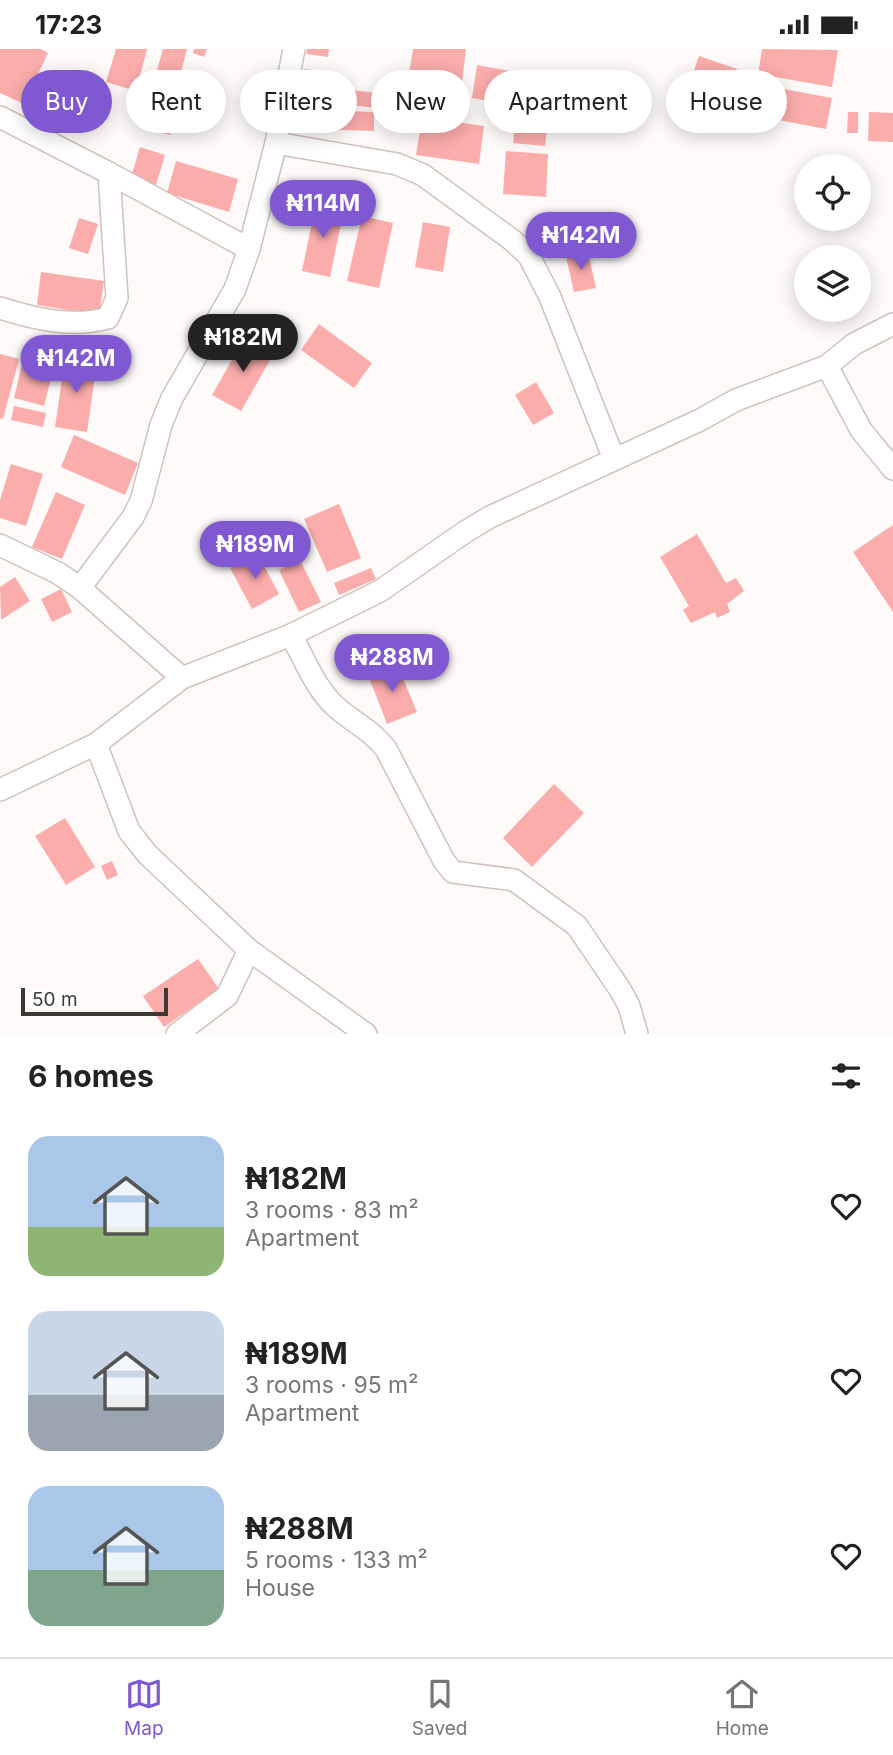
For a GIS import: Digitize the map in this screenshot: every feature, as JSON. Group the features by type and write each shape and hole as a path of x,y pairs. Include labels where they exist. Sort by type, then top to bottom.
{"street":[{"path":"80,588 133,517 141,501 168,407 236,289 276,143 294,49"},
{"path":"0,117 249,249"},
{"path":"276,143 397,164 423,175 512,240 529,256 551,297 614,459"},
{"path":"0,308 28,317 88,324 108,318 117,298 110,173"},
{"path":"0,790 96,744 182,678 291,635 380,591 491,517 700,420 736,400 827,366 854,344 893,324"},
{"path":"827,366 861,430 893,469"},
{"path":"0,545 58,573 80,588 182,678"},
{"path":"291,635 323,693 335,707 378,738 386,749 444,861 453,872 514,880 577,926 621,991 629,1006 637,1034"},
{"path":"96,744 129,831 147,855 249,950 366,1034"},
{"path":"177,1034 227,996 249,950"}],"building":[{"path":"0,49 41,49 48,53 40,70 21,70 21,103 0,93"},
{"path":"116,49 147,49 142,70 126,70 126,88 112,84 112,70 110,70"},
{"path":"163,49 187,49 182,70 157,70"},
{"path":"194,49 207,49 204,57 193,53"},
{"path":"307,49 329,49 328,57 306,54"},
{"path":"413,49 466,49 464,70 410,70"},
{"path":"762,49 838,50 832,87 787,79 787,70 759,70"},
{"path":"699,56 737,69 737,70 694,70"},
{"path":"477,65 504,70 484,70 484,100 472,98"},
{"path":"787,90 832,98 826,129 787,122"},
{"path":"357,91 371,92 371,107 357,106"},
{"path":"357,111 371,112 371,131 357,130"},
{"path":"848,112 858,112 858,133 847,133"},
{"path":"869,112 893,113 893,142 868,141"},
{"path":"470,124 484,126 479,164 416,155 419,133 470,133"},
{"path":"514,133 547,133 545,146 513,143"},
{"path":"140,147 165,155 156,185 131,177"},
{"path":"506,151 548,154 546,197 503,194"},
{"path":"176,161 238,179 229,212 167,193"},
{"path":"316,203 344,209 330,277 302,271"},
{"path":"362,216 393,223 379,288 347,281"},
{"path":"79,218 98,224 88,254 69,248"},
{"path":"423,222 450,227 443,272 415,267"},
{"path":"588,252 596,288 574,292 566,257"},
{"path":"41,272 104,281 99,315 37,305"},
{"path":"319,324 372,363 354,388 301,350"},
{"path":"245,337 274,353 241,411 212,395"},
{"path":"26,347 57,354 44,406 14,398"},
{"path":"0,354 19,359 3,419 0,418"},
{"path":"65,358 97,363 87,432 55,427"},
{"path":"536,382 554,413 533,425 515,395"},
{"path":"14,406 46,413 43,427 11,420"},
{"path":"74,435 138,463 125,495 61,467"},
{"path":"11,464 43,474 26,526 0,518 0,500"},
{"path":"56,492 85,505 62,559 32,547"},
{"path":"339,504 361,558 327,572 304,519"},
{"path":"893,525 893,612 853,552"},
{"path":"697,534 726,583 736,578 744,591 727,604 730,612 717,618 715,612 691,623 683,610 689,606 660,557"},
{"path":"257,553 279,594 252,609 230,568"},
{"path":"300,560 321,602 299,612 279,570"},
{"path":"371,568 376,579 339,595 334,583"},
{"path":"15,577 30,601 1,620 0,587"},
{"path":"61,589 72,612 52,622 41,599"},
{"path":"397,664 417,712 387,724 368,675"},
{"path":"554,784 584,813 532,867 503,838"},
{"path":"65,818 95,867 66,885 35,836"},
{"path":"112,861 118,875 107,880 101,866"},
{"path":"198,959 219,989 164,1027 143,996"}]}
